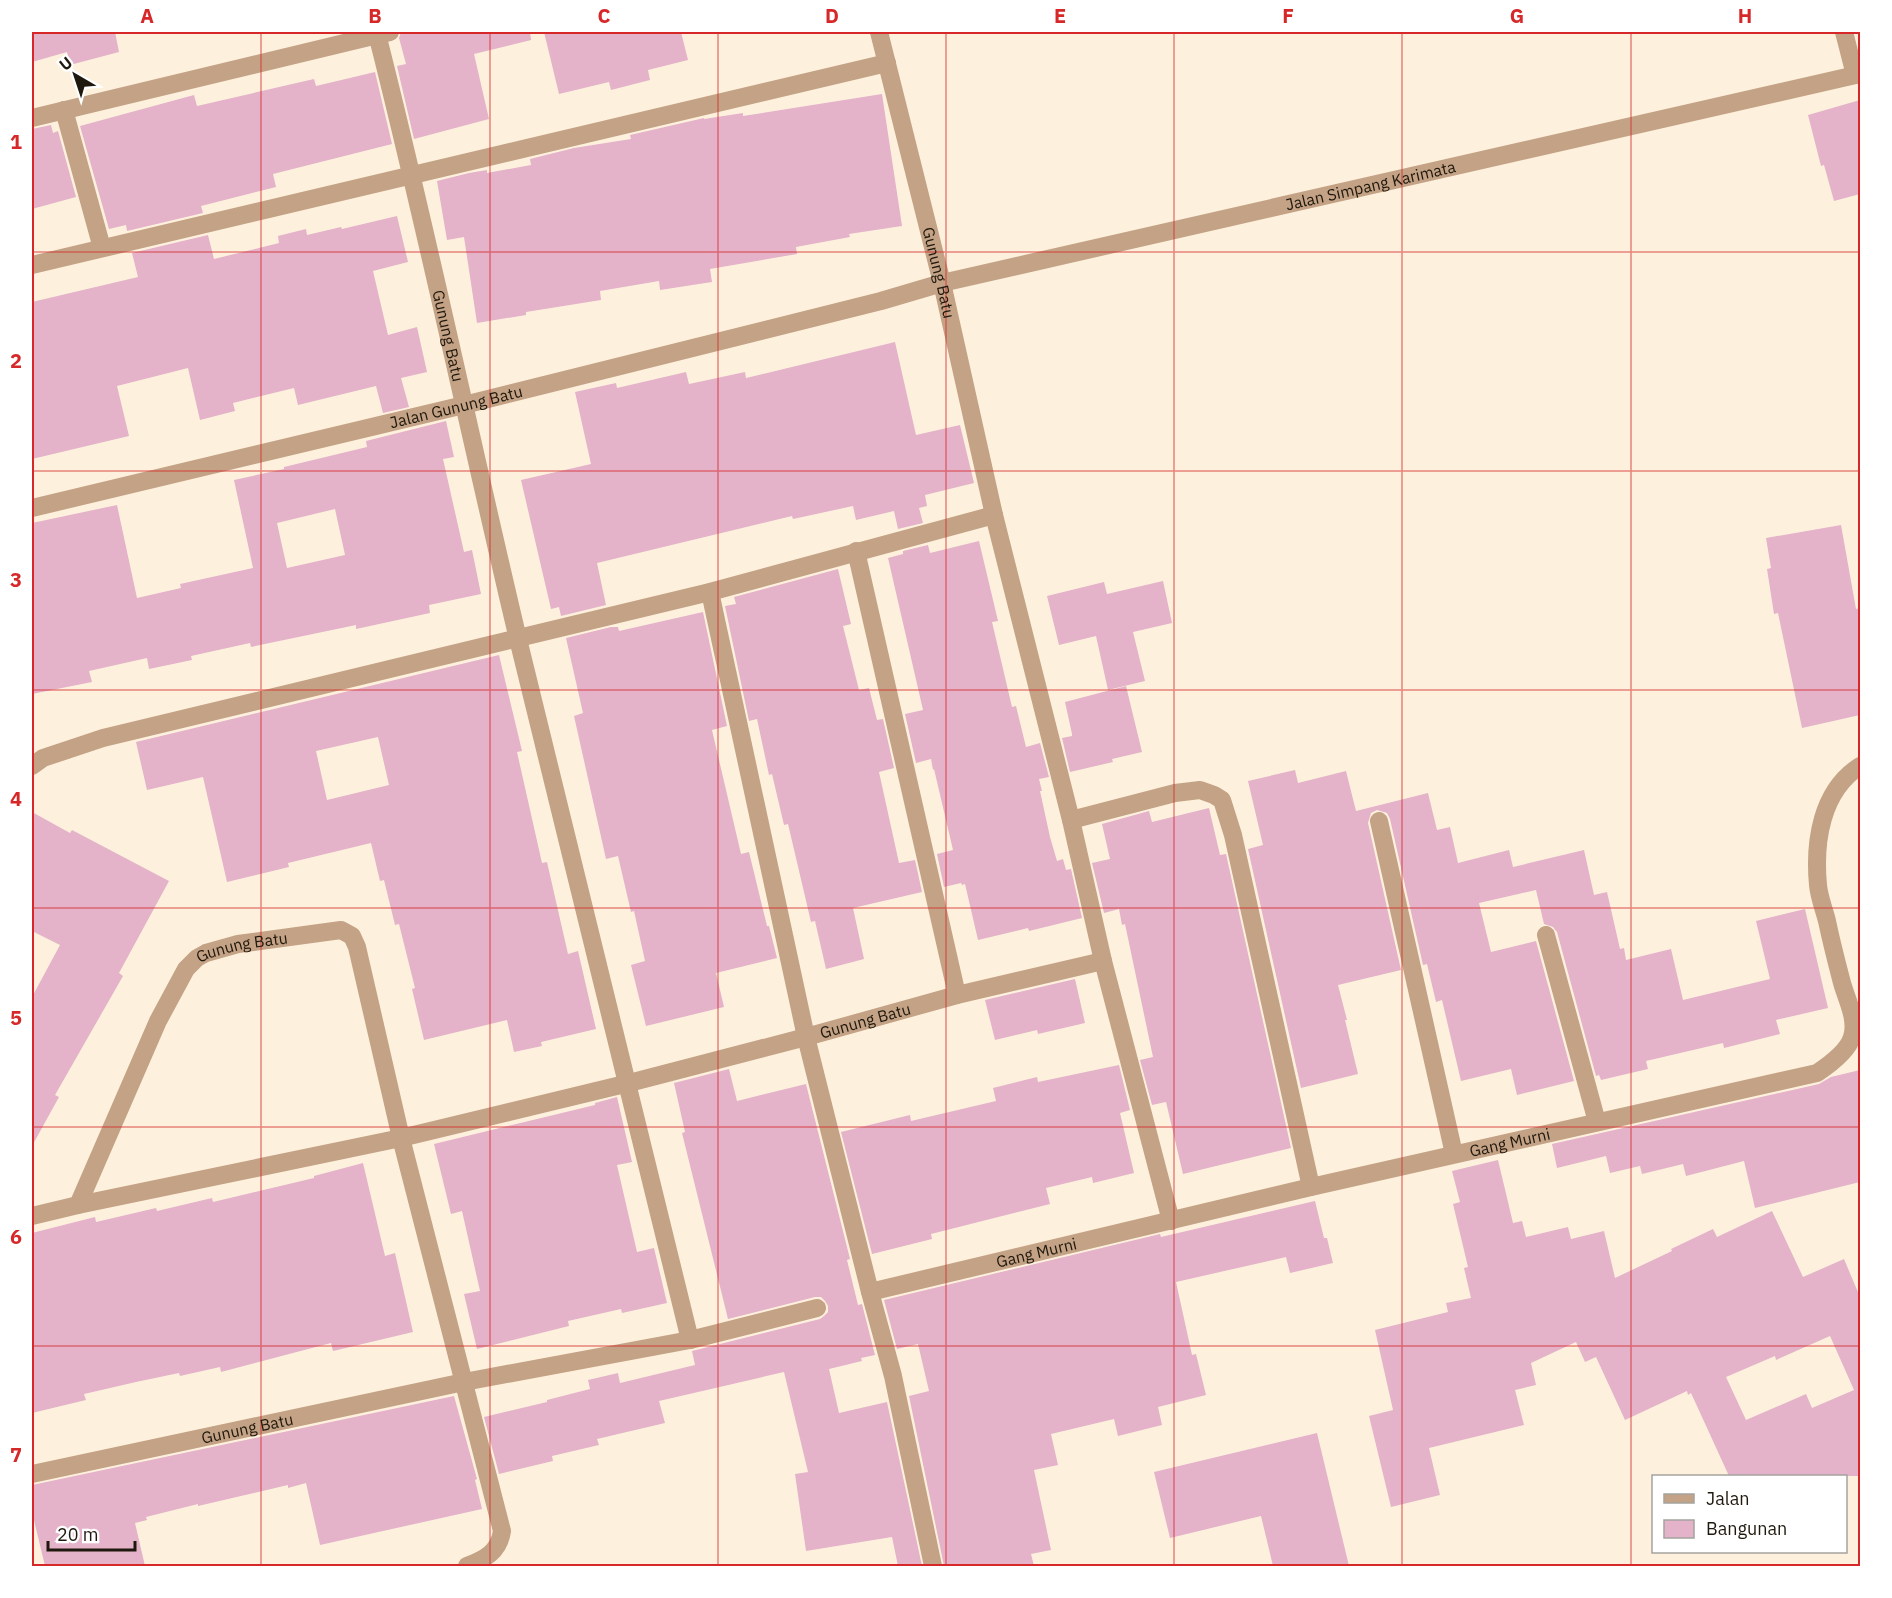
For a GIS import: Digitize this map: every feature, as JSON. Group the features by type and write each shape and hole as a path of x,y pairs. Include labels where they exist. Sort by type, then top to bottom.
{"street":[{"name":"Gunung Batu","path":"879,32 942,283 994,515 1071,820 1103,961 1171,1221"},
{"path":"1844,32 1858,75"},
{"name":"Gunung Batu","path":"32,118 383,33 464,405 518,638 629,1083 690,1340"},
{"path":"32,265 887,63"},
{"name":"Jalan Simpang Karimata","path":"881,301 942,283 1858,75"},
{"path":"64,110 102,248"},
{"name":"Jalan Gunung Batu","path":"32,508 464,405 881,301"},
{"path":"32,766 43,758 103,738 710,592 994,515"},
{"path":"856,551 957,995"},
{"path":"710,592 806,1037 893,1376 933,1566"},
{"name":"Gang Murni","path":"870,1292 1311,1187 1817,1073 1839,1056 1852,1038 1854,1023 1841,981 1818,886 1817,841 1829,803 1838,787 1847,775 1860,766"},
{"path":"1071,820 1175,793 1200,790 1222,800 1233,835 1311,1187"},
{"path":"1379,821 1454,1154"},
{"name":"Gunung Batu","path":"78,1205 158,1021 186,969 197,958 206,953 238,944 341,930 352,936 357,947 400,1138 502,1531 498,1545 492,1554 467,1566"},
{"path":"1546,935 1597,1122"},
{"name":"Gunung Batu","path":"32,1216 400,1138 629,1083 957,995 1103,961"},
{"name":"Gunung Batu","path":"32,1474 464,1382 690,1340 817,1308"}],"building":[{"path":"32,32 115,32 119,52 70,65 67,52 32,62"},
{"path":"401,32 530,32 531,40 474,54 489,119 414,139 397,66 406,64 399,38"},
{"path":"544,32 681,32 688,60 648,70 650,80 611,90 609,82 559,94"},
{"path":"375,72 392,144 273,174 276,187 201,206 203,213 127,231 126,225 109,229 80,126 194,95 197,106 314,79 316,86"},
{"path":"882,94 902,226 849,234 850,237 796,247 797,254 710,269 712,282 660,290 659,281 600,291 601,300 526,312 526,315 477,323 464,237 447,240 437,181 469,173 487,170 487,173 531,165 530,159 574,148 631,139 630,135 704,118 743,113 743,116"},
{"path":"1860,100 1860,194 1834,201 1824,165 1821,166 1808,115"},
{"path":"51,125 53,133 58,131 76,197 32,209 32,129"},
{"path":"397,216 408,262 373,271 388,335 417,327 427,372 401,378 409,407 383,413 376,386 298,405 294,388 233,403 235,411 200,420 188,368 117,386 129,436 32,459 32,302 138,277 132,253 208,235 214,259 279,243 278,236 306,229 307,235"},
{"path":"895,342 916,435 960,425 974,483 925,495 927,506 919,508 923,523 898,529 894,511 856,520 853,506 793,519 792,516 597,563 606,605 561,616 559,607 551,609 521,480 591,464 575,392 616,383 617,388 686,372 689,384 745,372 746,378"},
{"path":"446,421 454,457 443,459 464,552 472,550 481,594 429,605 430,613 356,629 356,625 251,647 250,643 191,656 192,660 149,669 147,658 89,671 92,682 32,694 32,523 117,505 137,598 181,588 180,584 253,568 234,480 367,447 366,441","holes":["335,509 345,555 287,568 277,523"]},
{"path":"1841,525 1856,609 1860,608 1860,715 1802,728 1778,613 1774,614 1767,569 1771,568 1766,538"},
{"path":"979,541 998,621 992,622 1012,707 1016,706 1026,747 1040,743 1049,777 1039,779 1050,837 1057,861 1063,859 1066,870 1071,869 1082,918 978,940 965,884 944,887 937,854 953,850 931,759 916,763 905,714 923,710 888,558 903,554 903,551 928,545 930,553"},
{"path":"838,569 851,624 843,626 859,690 869,688 877,720 883,719 894,768 879,772 899,863 915,860 922,892 853,908 864,959 826,969 815,921 811,922 788,824 784,825 772,774 769,775 757,719 749,721 725,606 736,604 734,597"},
{"path":"1163,581 1172,623 1133,632 1145,681 1108,690 1096,636 1059,645 1047,596 1104,582 1107,594"},
{"path":"703,612 727,726 712,730 741,854 749,852 777,958 716,973 724,1007 646,1026 631,965 645,961 618,856 606,859 574,716 583,713 566,638 611,627 618,627 619,631"},
{"path":"499,655 522,751 517,752 542,863 547,862 568,954 578,951 596,1029 541,1042 542,1046 514,1052 507,1020 424,1040 412,989 415,988 399,924 395,925 384,880 380,881 371,843 288,863 289,867 227,882 203,777 147,790 136,742","holes":["378,737 389,785 327,800 316,751"]},
{"path":"1126,686 1142,752 1112,759 1113,762 1070,772 1062,738 1072,736 1065,702"},
{"path":"1295,770 1298,783 1346,771 1356,811 1428,793 1437,830 1450,827 1458,863 1509,850 1513,867 1584,850 1594,895 1607,892 1620,949 1624,948 1626,960 1671,949 1683,1000 1770,979 1756,921 1805,909 1828,1008 1776,1020 1780,1034 1724,1048 1723,1043 1646,1061 1648,1069 1601,1080 1599,1075 1596,1076 1557,932 1553,927 1544,924 1536,890 1479,903 1491,952 1536,941 1574,1081 1517,1095 1511,1069 1461,1081 1442,1000 1436,1002 1427,964 1423,965 1390,819 1387,813 1377,810 1371,813 1368,823 1401,970 1338,985 1358,1074 1301,1088 1248,849 1263,845 1248,781"},
{"path":"1209,808 1220,855 1226,854 1291,1148 1183,1174 1166,1102 1152,1105 1140,1060 1153,1057 1125,924 1122,925 1119,909 1104,913 1092,863 1110,859 1102,824 1149,811 1152,822"},
{"path":"32,812 70,833 72,830 169,881 119,973 123,976 55,1095 59,1097 32,1146 32,997 60,945 32,931"},
{"path":"1075,979 1085,1023 1038,1034 1037,1030 995,1040 985,1000"},
{"path":"1119,1065 1130,1110 1120,1113 1134,1173 1093,1183 1092,1177 1046,1188 1050,1204 931,1234 932,1239 872,1254 841,1132 910,1115 911,1121 996,1101 993,1088 1037,1077 1038,1082"},
{"path":"729,1069 737,1101 806,1084 850,1259 847,1260 858,1305 862,1304 875,1355 861,1358 862,1361 829,1369 839,1413 887,1402 922,1566 898,1566 892,1537 806,1551 795,1474 808,1472 784,1372 659,1401 665,1423 597,1439 599,1445 552,1456 553,1461 499,1474 484,1417 590,1389 588,1380 618,1373 620,1383 695,1365 692,1351 820,1319 828,1312 825,1301 821,1297 815,1297 728,1319 682,1133 685,1132 674,1083"},
{"path":"1860,1070 1860,1182 1755,1208 1744,1161 1686,1176 1683,1164 1642,1174 1640,1166 1610,1173 1606,1156 1557,1168 1552,1144 1819,1084 1831,1077"},
{"path":"617,1097 632,1162 617,1165 637,1252 654,1248 667,1303 622,1313 621,1309 568,1321 569,1326 477,1349 464,1294 480,1291 462,1211 451,1214 434,1144 595,1105 595,1103"},
{"path":"1498,1160 1513,1223 1522,1221 1526,1237 1568,1227 1571,1239 1604,1231 1615,1278 1713,1229 1717,1237 1772,1211 1803,1277 1844,1259 1860,1297 1860,1476 1729,1475 1691,1393 1688,1395 1687,1391 1625,1420 1596,1357 1585,1362 1576,1342 1531,1363 1536,1385 1515,1390 1524,1425 1429,1448 1440,1495 1391,1507 1369,1416 1393,1410 1375,1330 1448,1312 1446,1303 1471,1298 1464,1268 1468,1267 1453,1204 1460,1202 1452,1171","holes":["1830,1336 1854,1390 1812,1408 1806,1394 1746,1420 1726,1377 1775,1356 1776,1360"]},
{"path":"363,1163 385,1256 395,1253 413,1332 333,1351 331,1343 221,1372 220,1367 180,1376 179,1373 136,1382 84,1394 86,1400 32,1413 32,1233 95,1217 96,1222 212,1198 213,1202 314,1178 314,1176"},
{"path":"1315,1201 1333,1263 1290,1273 1286,1257 1176,1282 1192,1355 1196,1354 1206,1395 1158,1407 1162,1425 1118,1436 1114,1419 1051,1434 1058,1465 1034,1470 1051,1550 1031,1554 1034,1566 944,1566 909,1396 929,1391 918,1344 897,1349 884,1300 1160,1234 1161,1237"},
{"path":"454,1396 477,1479 475,1480 482,1509 320,1545 306,1483 288,1488 288,1485 198,1506 198,1504 146,1517 147,1520 135,1523 145,1566 45,1566 32,1512 32,1485"},
{"path":"1317,1433 1349,1566 1273,1566 1261,1516 1170,1538 1154,1472"}]}
